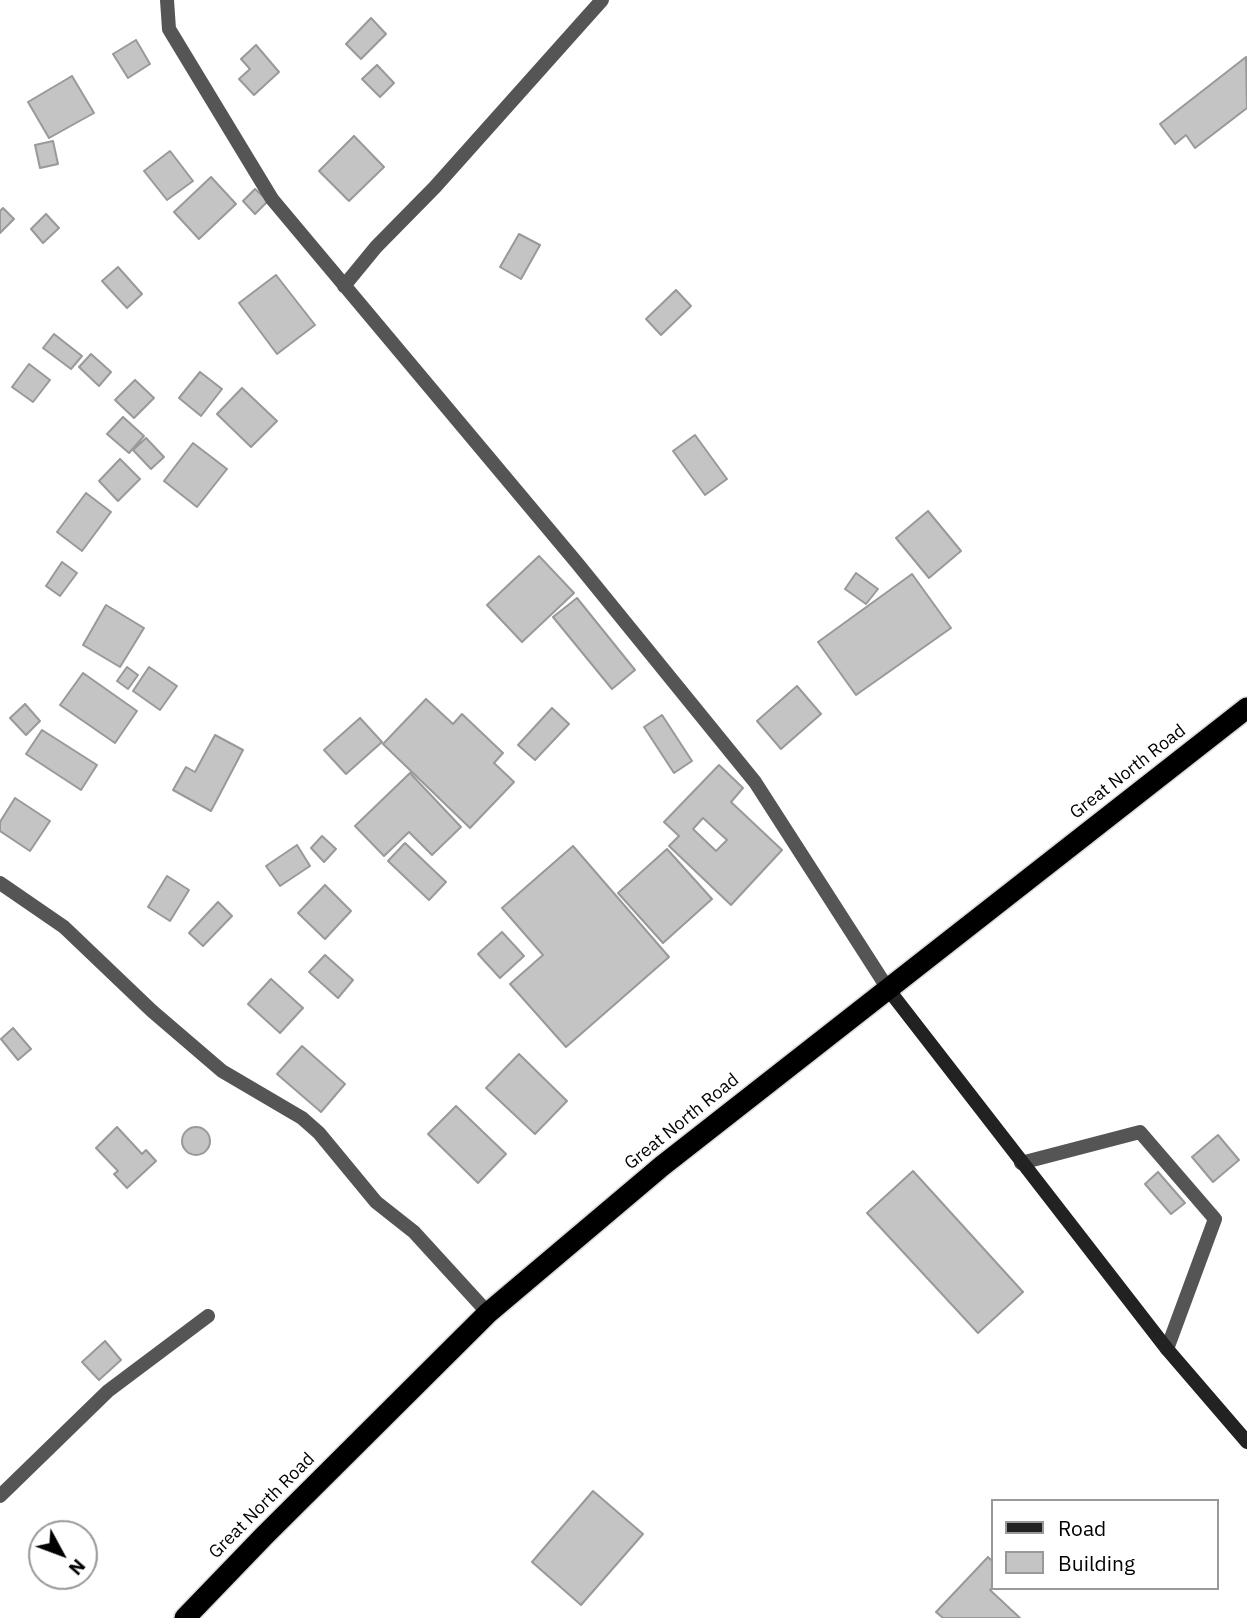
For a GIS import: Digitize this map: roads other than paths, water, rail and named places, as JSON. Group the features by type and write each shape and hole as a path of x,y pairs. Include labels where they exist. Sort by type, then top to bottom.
{"highway":[{"name":"Great North Road","path":"185,1618 264,1535 488,1313 662,1166 1247,708"}],"main road":[{"path":"888,989 1167,1349 1247,1442"}],"street":[{"path":"167,0 169,29 265,188 344,286 577,562 755,782 888,989"},
{"path":"344,286 376,247 435,187 602,0"},
{"path":"0,883 64,927 152,1011 222,1071 302,1118 319,1133 376,1202 414,1232 488,1313"},
{"path":"1021,1163 1140,1132 1215,1219 1167,1349"},
{"path":"0,1496 108,1391 208,1316"}]}
